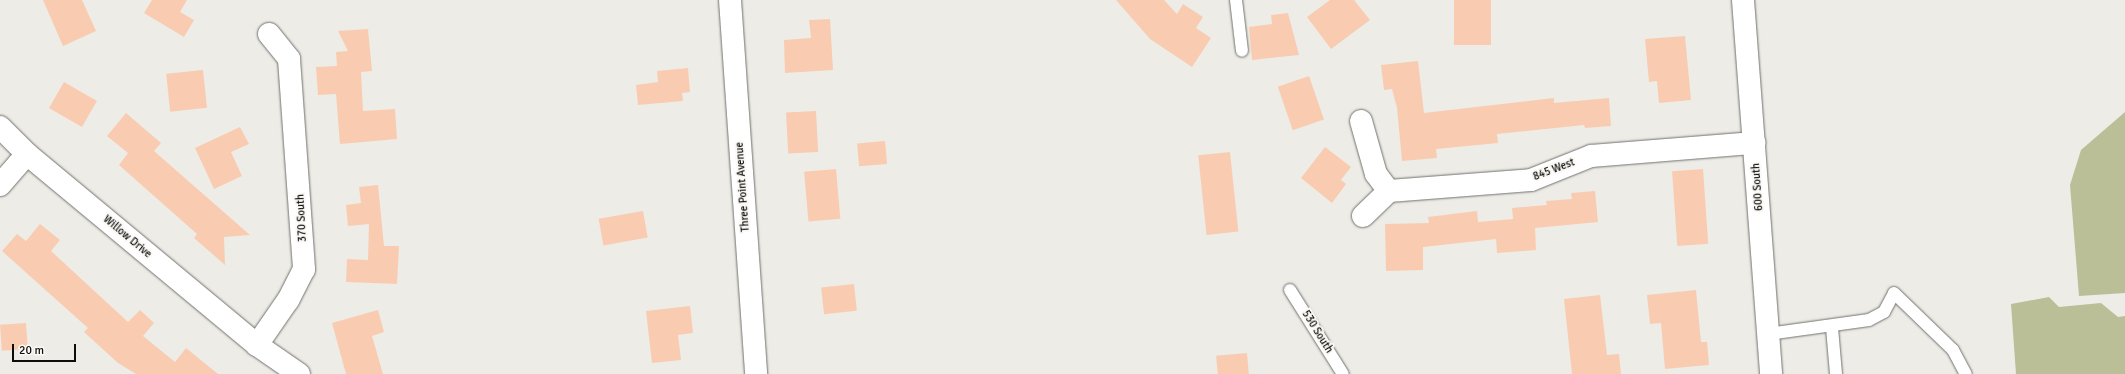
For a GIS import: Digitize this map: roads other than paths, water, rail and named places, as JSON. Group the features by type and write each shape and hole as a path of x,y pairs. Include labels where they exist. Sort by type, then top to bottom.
{"street":[{"name":"Three Point Avenue","path":"730,0 756,374"},
{"name":"600 South","path":"1743,0 1771,374"},
{"name":"370 South","path":"257,345 288,300 304,269 289,59 270,34"},
{"path":"1361,121 1376,174 1389,191 1363,216"},
{"name":"Willow Drive","path":"0,127 27,154 257,345"},
{"name":"845 West","path":"1389,191 1531,180 1591,156 1754,143"},
{"path":"0,185 27,154"},
{"path":"257,345 299,374"}],"lane":[{"path":"1236,0 1242,51"},
{"name":"530 South","path":"1290,290 1343,374"},
{"path":"1768,334 1832,328 1869,320 1884,312 1894,293 1953,350 1966,374"},
{"path":"1832,328 1836,374"}]}
